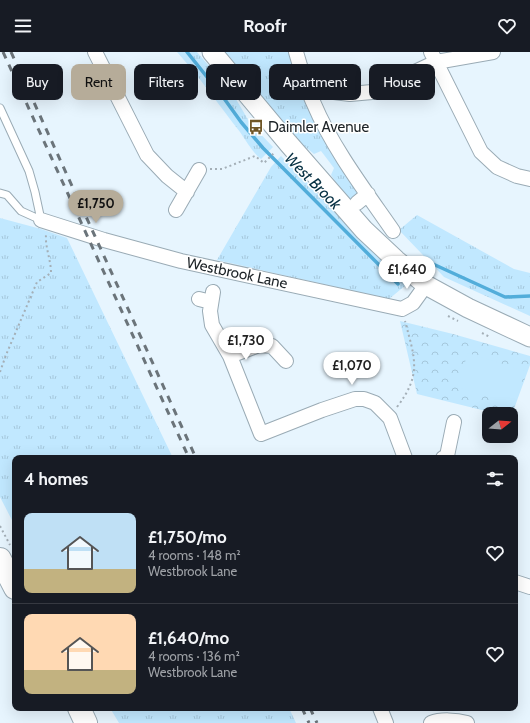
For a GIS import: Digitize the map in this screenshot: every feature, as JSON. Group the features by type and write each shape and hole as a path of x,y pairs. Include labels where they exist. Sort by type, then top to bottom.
{"main road":[{"path":"212,52 288,143 364,230 396,260 426,285 468,308 530,337"},
{"path":"6,553 12,576"},
{"path":"80,711 86,723"}],"street":[{"path":"95,52 147,154 167,176 187,192"},
{"path":"296,52 300,64"},
{"path":"361,93 372,92 433,57 493,52"},
{"path":"433,57 481,152 497,167 517,176 530,179"},
{"path":"312,100 362,198 393,231"},
{"path":"176,210 199,170"},
{"name":"Westbrook Lane","path":"44,221 181,261 402,309"},
{"path":"402,309 413,304 426,285"},
{"path":"208,298 212,325 230,356 261,434 322,410 355,399 364,399 375,403 390,418 404,455"},
{"path":"230,356 259,345 272,346 286,361"},
{"path":"447,455 454,422"},
{"path":"518,582 530,587"},
{"path":"381,711 386,723"},
{"path":"434,722 467,723"}],"lane":[{"path":"0,108 29,171 44,221"},
{"path":"0,193 7,195 21,211 44,221"}],"path":[{"path":"199,170 222,170 255,156 264,162 276,150"},
{"path":"0,372 37,282 51,273 44,221"},
{"path":"390,418 404,398 412,382 415,370 412,349 402,309"},
{"path":"0,526 6,553"}],"green space":[{"path":"177,52 197,52 207,64 206,64 206,88 198,77 198,64 187,64"},
{"path":"222,52 292,52 294,64 269,64 269,100 305,100 331,148 364,196 351,205 331,175 334,168 321,151 314,154 287,132 261,100 261,64 232,64"},
{"path":"215,100 237,100 250,123 273,147 261,159 252,150"},
{"path":"281,156 406,285 389,299 217,260 271,167"},
{"path":"417,215 514,269 530,273 530,316 444,277 399,230"},
{"path":"0,218 67,238 172,455 12,455 12,520 0,497"},
{"path":"400,321 453,334 530,356 530,365 515,407 482,407 482,410 417,394"},
{"path":"468,353 525,371 515,405 457,387"},
{"path":"112,711 290,711 296,723 119,723"}],"waterway":[{"name":"West Brook","path":"187,52 263,148 398,284"},
{"name":"West Brook","path":"433,264 505,297 530,296"}],"railway":[{"path":"3,52 188,455"},
{"path":"11,52 195,455"},
{"path":"303,711 309,723"},
{"path":"311,711 317,723"}],"place":[{"name":"Daimler Avenue","path":"256,127"}]}
